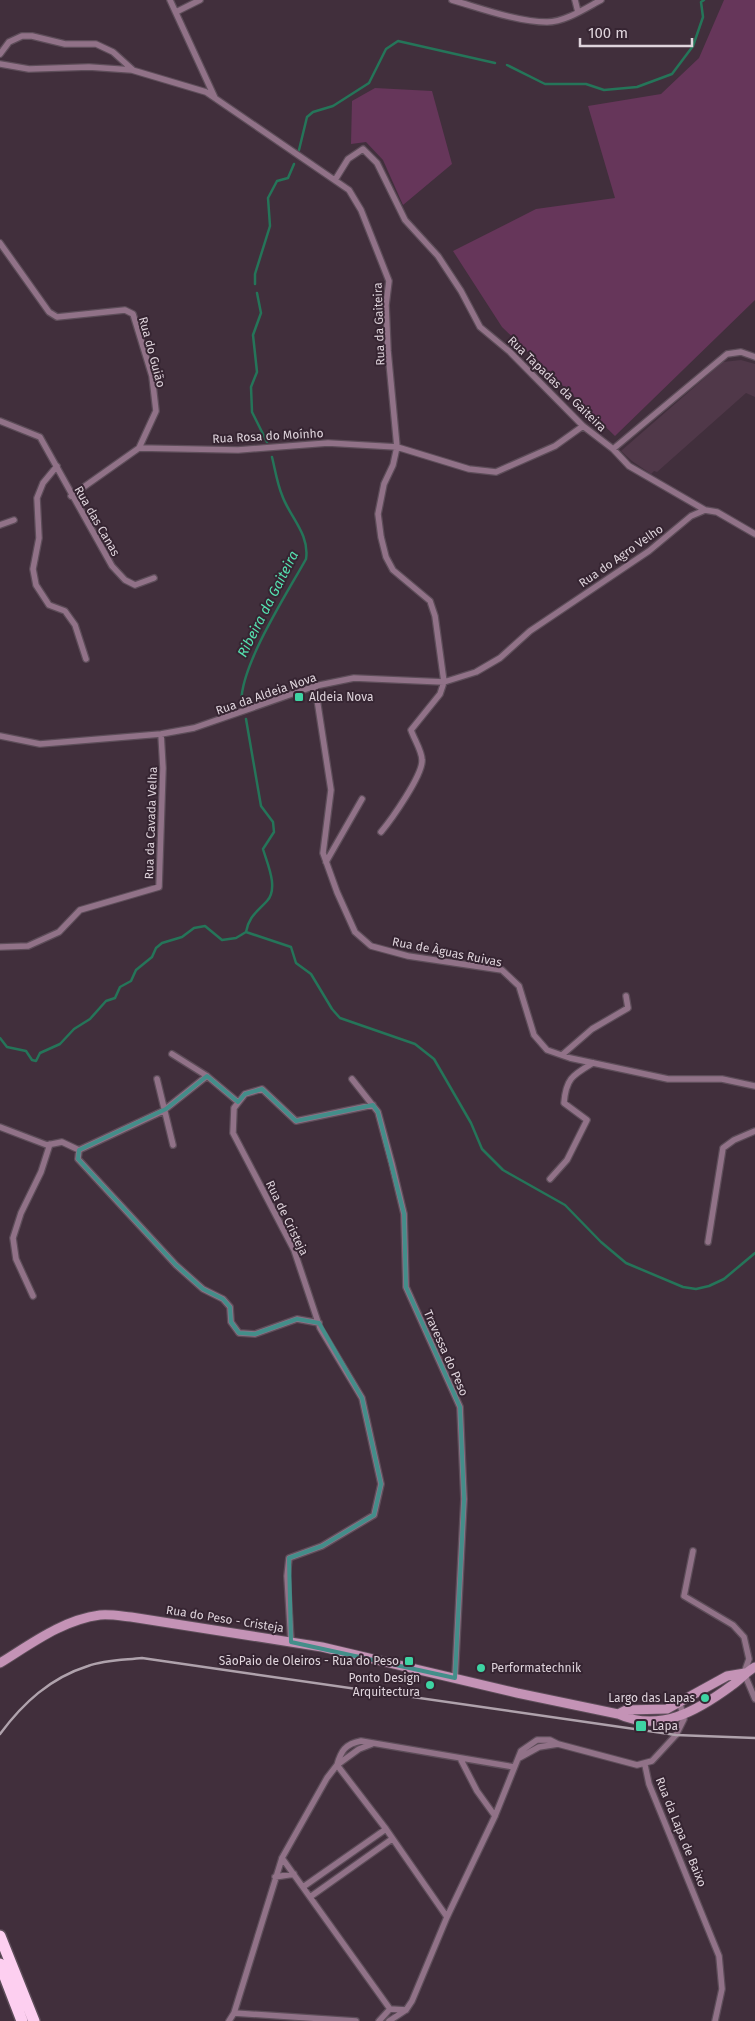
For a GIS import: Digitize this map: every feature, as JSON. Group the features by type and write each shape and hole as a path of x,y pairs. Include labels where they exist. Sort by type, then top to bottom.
{"highway":[{"path":"0,1936 34,2021"},
{"path":"0,1964 22,2021"}],"main road":[{"name":"Rua do Peso - Cristeja","path":"0,1663 49,1632 76,1621 101,1615 131,1617 322,1647 618,1714 629,1719 656,1721 674,1719 732,1685 744,1673"},
{"path":"744,1673 755,1667"},
{"path":"618,1714 626,1710 654,1712 680,1704 727,1676 755,1671"}],"street":[{"path":"170,0 216,100"},
{"path":"176,12 200,0"},
{"path":"452,0 548,22 578,12 601,0"},
{"path":"575,0 578,12"},
{"path":"0,54 10,42 22,36 32,36 65,44 96,44 113,52 134,71"},
{"path":"0,64 28,69 89,67 134,71"},
{"name":"Rua da Gaiteira","path":"134,71 206,92 349,190 361,210 389,281 386,305 388,351 397,447"},
{"name":"Rua Tapadas da Gaiteira","path":"335,180 348,159 363,149 377,163 405,220 438,256 461,291 480,327 510,352 583,426 613,449 629,466 704,510"},
{"name":"Rua do Guião","path":"0,243 49,312 57,317 125,310 133,314 152,376 156,411 139,448"},
{"path":"613,449 728,354 741,352 755,357"},
{"name":"Rua das Canas","path":"0,421 40,437 57,466 71,496 112,566 125,580 135,585 154,578"},
{"name":"Rua Rosa do Moínho","path":"139,448 238,450 328,443 397,447 469,469 496,472 555,446 583,426"},
{"path":"381,832 404,799 421,767 423,760 411,730 440,694 444,682 435,616 430,600 393,570 386,557 381,537 378,514 384,484 393,465 397,447"},
{"path":"71,496 139,448"},
{"path":"57,466 43,483 37,498 38,538 33,568 34,577 36,585 49,605 65,611 75,625 86,659"},
{"path":"704,510 717,512 755,534"},
{"name":"Rua do Agro Velho","path":"575,599 649,551 691,516 704,510"},
{"path":"0,526 14,520"},
{"name":"Rua da Aldeia Nova","path":"0,736 40,744 161,734 194,728 225,719 315,686 354,678 444,682 476,672 500,658 530,631 575,599"},
{"name":"Rua de Àguas Ruivas","path":"315,686 331,790 323,853 355,932 371,946 408,956 502,970 519,986 534,1035 547,1050 593,1063 668,1079 722,1079 755,1086"},
{"name":"Rua da Cavada Velha","path":"0,947 28,946 59,932 80,910 159,887 163,768 161,734"},
{"path":"326,862 362,799"},
{"path":"562,1055 592,1029 628,1008 626,996"},
{"path":"172,1054 207,1076 238,1102 245,1094 262,1089 296,1120 372,1105"},
{"path":"550,1179 567,1160 587,1120 564,1103 565,1088 571,1077 593,1063"},
{"path":"79,1150 166,1109 207,1076"},
{"path":"157,1078 166,1109 173,1145"},
{"name":"Travessa do Peso","path":"352,1079 378,1112 404,1214 406,1287 460,1407 464,1499 455,1678"},
{"name":"Rua de Cristeja","path":"238,1102 234,1108 233,1133 294,1250 318,1323 362,1398 381,1484 374,1515 322,1546 289,1558 287,1576 291,1642"},
{"path":"0,1127 50,1144 62,1142 79,1150"},
{"path":"708,1242 723,1148 734,1140 755,1132"},
{"path":"33,1296 16,1259 13,1238 21,1213 41,1172 50,1144"},
{"path":"79,1150 78,1159 176,1265 203,1289 223,1299 230,1307 231,1322 239,1333 255,1334 297,1319 318,1323"},
{"path":"693,1551 684,1596 733,1625 744,1637 749,1659 744,1673 755,1699"},
{"path":"680,1704 684,1714"},
{"name":"Rua da Lapa de Baixo","path":"684,1714 683,1724 674,1738 652,1761 645,1765 649,1784 719,1956 722,1989 716,2021"},
{"path":"337,1765 341,1752 349,1743 361,1741 461,1760 514,1767"},
{"path":"229,2021 234,2013 282,1858 327,1778 337,1765 359,1749 372,1744"},
{"path":"389,2021 406,2010 412,2001 447,1917 495,1816 519,1758 539,1747 558,1744 637,1765 645,1765"},
{"path":"461,1760 478,1791 495,1816"},
{"path":"337,1765 346,1774 386,1829 447,1917"},
{"path":"303,1887 386,1829"},
{"path":"310,1897 392,1839"},
{"path":"282,1858 390,2009"},
{"path":"275,1877 294,1874"},
{"path":"390,2009 406,2010"},
{"path":"379,2021 390,2009"},
{"path":"234,2013 356,2021"}],"highlighted area":[{"path":"207,1076 238,1102 245,1094 262,1089 296,1121 373,1105 378,1112 404,1214 406,1287 460,1407 464,1499 455,1678 291,1642 289,1558 322,1546 374,1515 381,1484 362,1398 319,1323 297,1319 255,1334 239,1333 231,1322 230,1307 223,1299 203,1289 176,1265 78,1159 79,1150 166,1109"}],"shaded area":[{"path":"724,0 755,0 755,300 615,436 502,327 453,251 536,209 615,198 588,106 661,94 699,58"},
{"path":"375,88 432,91 452,164 403,205 383,160 366,142 351,144 352,101"},
{"path":"741,360 755,364 755,397 746,393 657,472 654,471 651,474 621,451 723,362"}],"waterway":[{"name":"Ribeira da Gaiteira","path":"507,65 545,84 586,84 604,90 637,87 672,74 693,46 703,17 701,2 704,0"},
{"name":"Ribeira da Gaiteira","path":"299,150 307,117 313,112 333,106 369,83 386,49 398,41 495,63"},
{"name":"Ribeira da Gaiteira","path":"255,284 255,274 270,226 268,198 277,181 288,178 294,164"},
{"name":"Ribeira da Gaiteira","path":"257,293 261,313 253,335 257,372 251,387 252,412 267,442"},
{"name":"Ribeira da Gaiteira","path":"242,708 242,693 254,654 306,559 305,541 285,503 277,481 272,457"},
{"name":"Ribeira da Gaiteira","path":"246,719 261,806 273,822 274,832 263,849 271,875 272,889 267,901 251,918 246,932"},
{"path":"0,1038 7,1047 26,1051 32,1060 36,1061 40,1053 60,1044 74,1029 90,1019 106,1001 115,998 120,987 131,981 136,970 152,957 156,948 162,943 182,937 194,928 205,926 222,940 236,938 246,932"},
{"path":"246,932 291,947 296,963 311,974 332,1009 340,1018 415,1044 434,1059 471,1123 482,1149 503,1170 565,1205 601,1242 626,1263 683,1287 696,1289 709,1286 724,1279 755,1253"}],"railway":[{"path":"0,1734 28,1702 61,1677 94,1664 142,1658 676,1735 755,1738"}],"place":[{"name":"Aldeia Nova","path":"299,697"},
{"name":"SãoPaio de Oleiros - Rua do Peso","path":"409,1661"},
{"name":"Performatechnik","path":"481,1668"},
{"name":"Ponto Design Arquitectura","path":"430,1685"},
{"name":"Largo das Lapas","path":"705,1698"},
{"name":"Lapa","path":"641,1726"}]}
